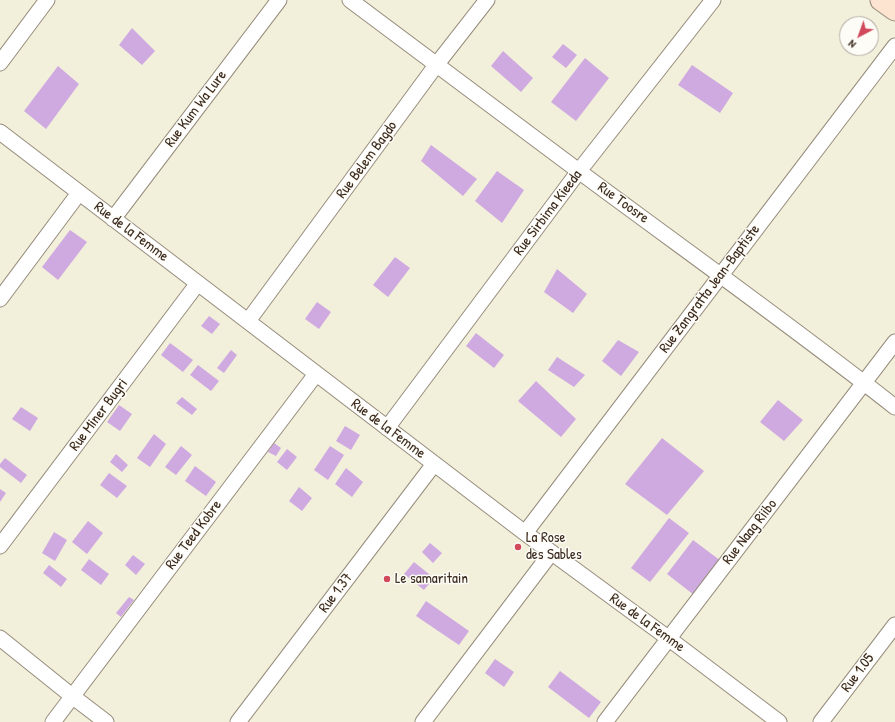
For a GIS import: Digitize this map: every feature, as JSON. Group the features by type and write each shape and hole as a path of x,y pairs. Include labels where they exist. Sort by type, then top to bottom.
{"main road":[{"path":"881,0 895,10"}],"street":[{"path":"0,63 47,0"},
{"name":"Rue Kum Wa Lure","path":"113,219 279,0"},
{"name":"Rue Toosre","path":"350,0 895,407"},
{"name":"Rue Belem Bagdo","path":"248,321 437,64 487,0"},
{"name":"Rue Sirbima Kieeda","path":"387,428 579,171 713,0"},
{"name":"Rue Zangratta Jean-Baptiste","path":"525,533 895,46"},
{"name":"Rue de la Femme","path":"0,132 551,553 668,638 779,722"},
{"path":"0,298 80,193"},
{"name":"Rue Miner Bugri","path":"0,546 198,283"},
{"name":"Rue Naag Riibo","path":"605,722 895,342"},
{"name":"Rue Teed Kobre","path":"53,722 316,374"},
{"name":"Rue 1.37","path":"238,722 434,464"},
{"path":"423,722 551,553"},
{"name":"Rue 1.05","path":"822,722 895,625"},
{"path":"0,638 106,722"}],"building":[{"path":"132,28 155,51 142,65 119,45"},
{"path":"563,44 577,55 566,68 552,57"},
{"path":"503,51 533,78 521,92 491,66"},
{"path":"585,58 609,78 576,121 551,102"},
{"path":"692,65 733,93 720,113 678,85"},
{"path":"58,66 79,84 46,129 24,111"},
{"path":"431,145 477,179 463,196 421,161"},
{"path":"497,171 524,190 502,223 475,201"},
{"path":"70,230 87,242 58,280 42,267"},
{"path":"395,257 410,268 388,297 373,285"},
{"path":"557,269 587,294 573,313 544,292"},
{"path":"317,302 331,312 319,329 305,319"},
{"path":"209,316 220,324 212,334 201,326"},
{"path":"476,333 504,355 494,368 466,346"},
{"path":"618,340 639,352 621,376 602,361"},
{"path":"170,343 193,360 183,372 161,355"},
{"path":"231,350 237,355 224,373 217,368"},
{"path":"557,357 585,375 574,387 548,370"},
{"path":"198,365 219,381 211,391 190,375"},
{"path":"536,381 576,419 561,437 518,401"},
{"path":"182,397 197,409 192,415 176,403"},
{"path":"778,400 803,420 784,441 760,422"},
{"path":"119,405 132,414 120,431 107,422"},
{"path":"21,407 38,418 30,431 12,419"},
{"path":"345,426 360,435 351,450 336,441"},
{"path":"154,434 166,444 150,467 137,458"},
{"path":"662,438 704,471 667,515 625,484"},
{"path":"274,443 281,448 276,456 268,452"},
{"path":"181,446 192,455 176,475 165,467"},
{"path":"330,446 344,455 328,480 314,470"},
{"path":"287,449 297,457 287,470 277,462"},
{"path":"116,454 128,465 122,472 110,462"},
{"path":"5,458 27,475 21,483 0,467 0,464"},
{"path":"195,466 216,482 206,496 185,481"},
{"path":"346,468 363,482 352,497 335,484"},
{"path":"109,473 127,486 117,498 100,485"},
{"path":"299,487 312,498 302,511 289,501"},
{"path":"0,489 6,493 0,502"},
{"path":"669,518 689,533 650,582 631,568"},
{"path":"88,521 103,533 87,554 72,542"},
{"path":"54,532 67,540 55,561 42,553"},
{"path":"693,540 721,561 694,595 667,574"},
{"path":"430,543 442,553 433,563 422,552"},
{"path":"133,555 145,564 136,575 125,565"},
{"path":"89,559 109,574 101,585 81,570"},
{"path":"414,562 434,578 424,590 404,574"},
{"path":"49,565 67,579 61,587 43,573"},
{"path":"129,597 134,600 121,617 116,613"},
{"path":"426,601 469,631 459,645 416,616"},
{"path":"495,659 514,672 504,687 485,673"},
{"path":"560,671 601,702 589,718 548,687"}],"place":[{"name":"La Rose des Sables","path":"518,547"},
{"name":"Le samaritain","path":"387,579"}]}
